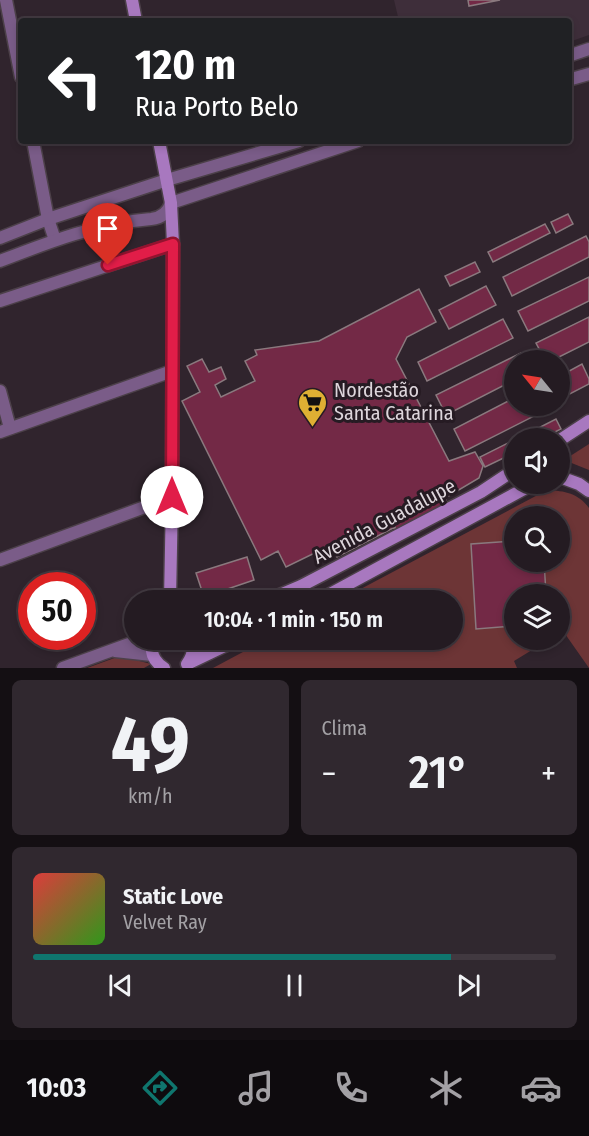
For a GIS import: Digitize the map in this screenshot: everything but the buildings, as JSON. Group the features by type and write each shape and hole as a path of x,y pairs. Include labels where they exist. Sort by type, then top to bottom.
{"main road":[{"path":"132,0 135,18"},
{"path":"160,144 171,203 173,244 170,590"},
{"path":"570,433 589,421"},
{"name":"Avenida Guadalupe","path":"292,590 481,492 504,477"},
{"path":"570,481 589,491"},
{"path":"435,537 444,526 482,505 481,492"},
{"name":"Avenida Guadalupe","path":"337,590 514,494"},
{"path":"184,666 194,650"},
{"path":"184,666 217,650"}],"street":[{"path":"6,0 18,62"},
{"path":"572,55 589,50"},
{"path":"572,79 589,74"},
{"path":"34,144 48,219 55,240"},
{"path":"0,238 48,219 167,180 288,144"},
{"path":"0,261 55,240 119,222 157,219 165,213 171,203 349,144"},
{"path":"0,300 173,244"},
{"path":"0,391 5,430 172,371"},
{"path":"0,560 172,497"},
{"path":"63,668 124,647"},
{"path":"113,651 155,663"}],"shaded area":[{"path":"394,0 589,0 589,35 572,41 572,18 398,18"},
{"path":"589,444 589,470 570,462 570,456"},
{"path":"539,494 570,494 589,508 589,668 570,641 570,584 504,584 504,650 532,650 514,661 517,668 213,668 247,650 463,650 463,590 359,590 504,513 504,572 570,572 570,506 517,506"},
{"path":"120,656 151,664 144,668 87,668"}],"place":[{"name":"Nordestão Santa Catarina","path":"313,428"}],"route":[{"path":"108,265 173,244 172,497"}]}
